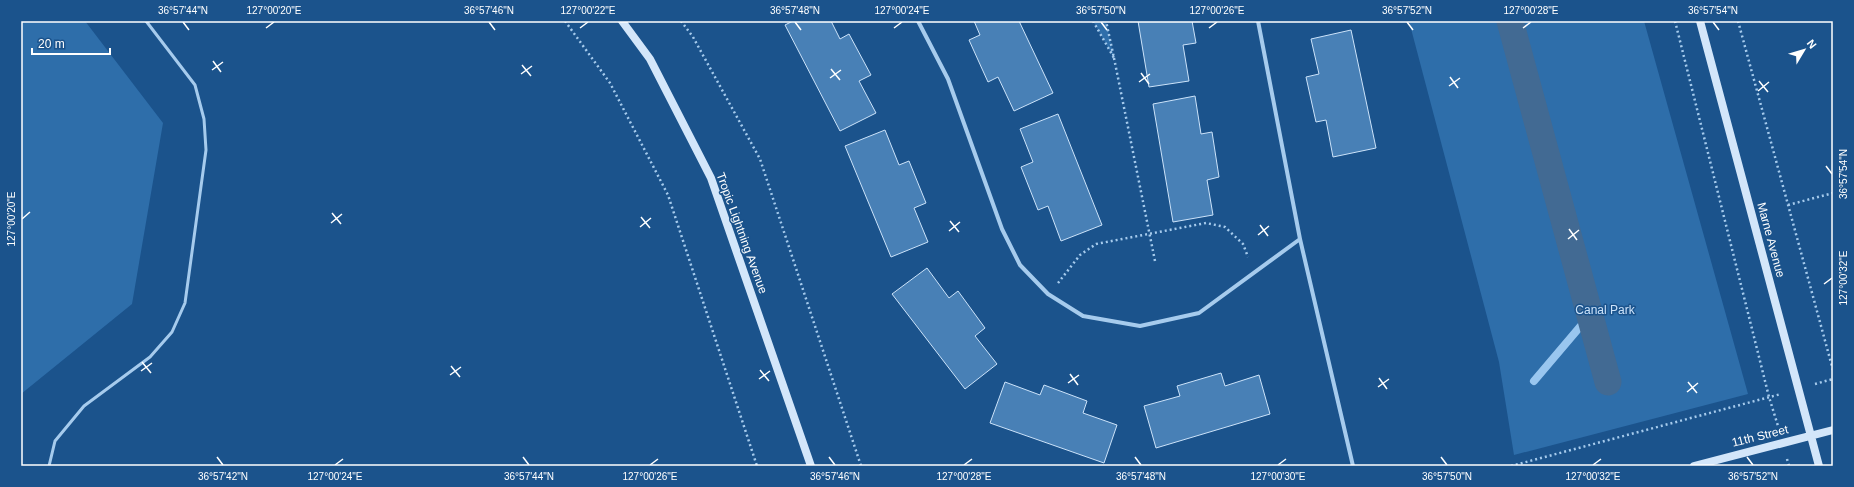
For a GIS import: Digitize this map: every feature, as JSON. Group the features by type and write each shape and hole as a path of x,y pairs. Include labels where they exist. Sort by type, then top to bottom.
{"main road":[{"name":"Tropic Lightning Avenue","path":"622,21 650,59 712,178 811,466"},
{"name":"Marne Avenue","path":"1700,21 1819,466"},
{"name":"11th Street","path":"1694,466 1833,430"}],"street":[{"path":"918,21 948,79 1002,229 1020,265 1048,294 1083,316 1140,326 1199,313 1300,238"},
{"path":"1258,21 1300,238 1353,466"}],"lane":[{"path":"49,466 55,441 84,406 150,357 172,332 185,302 206,150 204,118 195,85 146,21"}],"path":[{"path":"565,21 610,83 668,195 757,466"},
{"path":"681,21 693,37 760,159 861,466"},
{"path":"1093,21 1114,58"},
{"path":"1106,21 1155,261"},
{"path":"1675,21 1769,397 1784,442 1789,466"},
{"path":"1738,21 1833,370"},
{"path":"1788,206 1833,193"},
{"path":"1048,294 1080,255 1096,244 1206,223 1225,227 1243,244 1254,272"},
{"path":"1511,466 1833,379"}],"green space":[{"path":"21,21 85,21 163,123 132,304 21,394"},
{"path":"1093,21 1106,21 1114,58"},
{"name":"Canal Park","path":"1409,21 1644,21 1748,394 1514,455 1499,362"}],"building":[{"path":"793,21 831,21 840,39 849,34 871,75 859,81 876,113 840,131 785,25"},
{"path":"974,21 1019,21 1053,93 1014,111 998,77 988,82 969,40 980,35"},
{"path":"1138,21 1192,21 1196,43 1183,45 1189,81 1149,87"},
{"path":"1351,30 1376,148 1333,157 1326,120 1316,122 1306,77 1319,74 1311,39"},
{"path":"1195,96 1201,134 1212,132 1219,177 1207,180 1213,215 1173,222 1153,104"},
{"path":"1058,114 1102,225 1061,241 1048,206 1038,210 1021,167 1033,162 1020,129"},
{"path":"885,130 899,165 909,161 926,203 914,208 928,242 891,257 845,146"},
{"path":"927,268 949,298 958,291 985,328 975,336 997,364 965,389 892,294"},
{"path":"1221,373 1225,386 1259,375 1270,414 1156,448 1144,406 1180,396 1177,386"},
{"path":"1005,382 1040,395 1044,385 1087,401 1083,413 1117,425 1104,463 990,423"}],"waterway":[{"path":"1510,21 1608,382"},
{"path":"1534,381 1590,315"}]}
